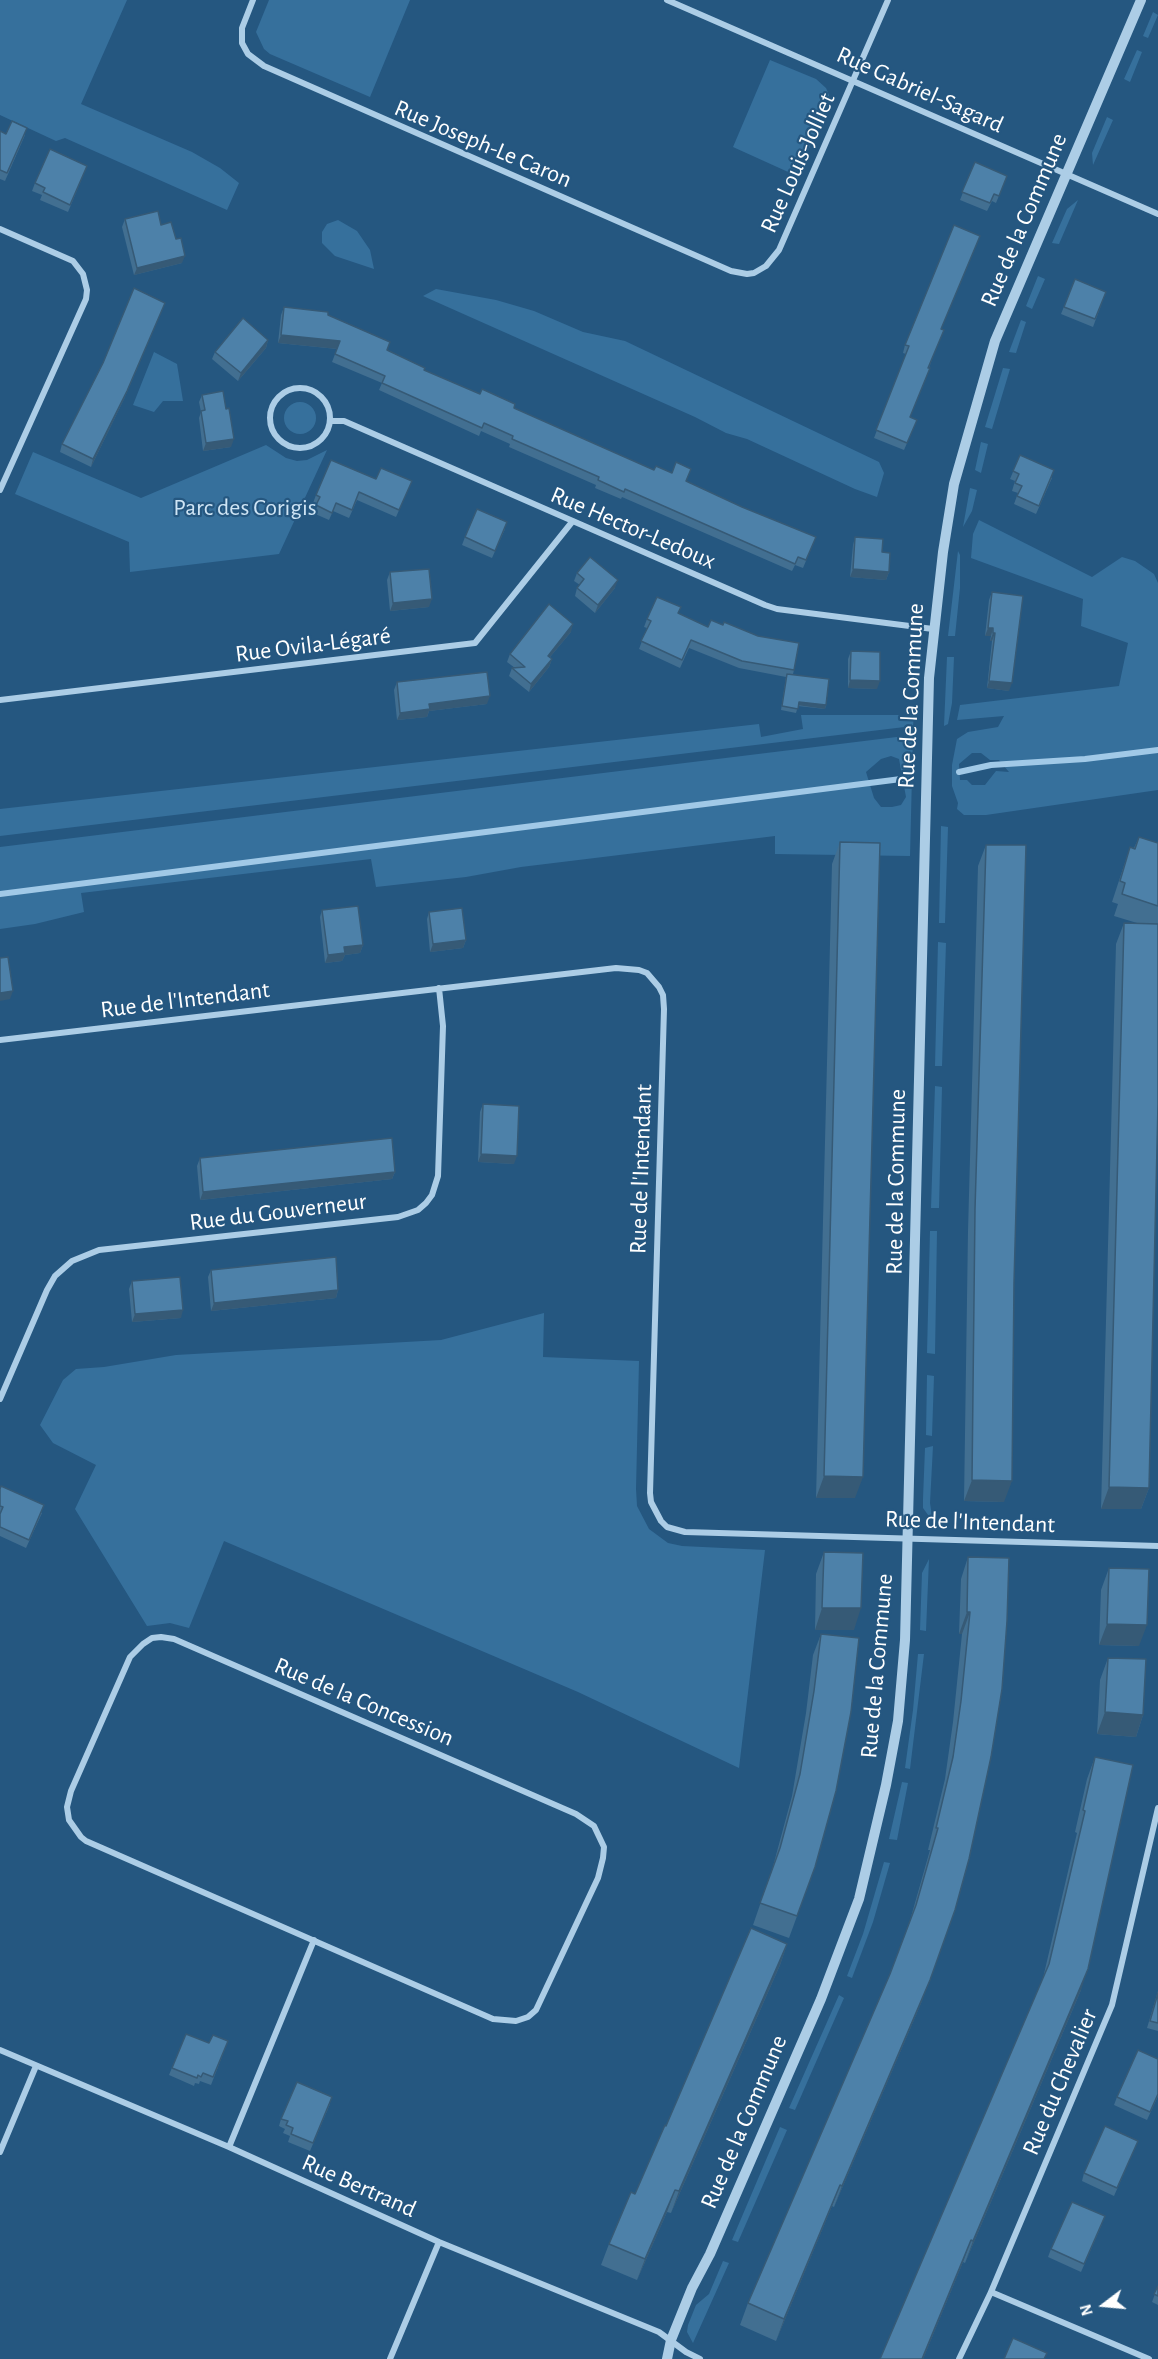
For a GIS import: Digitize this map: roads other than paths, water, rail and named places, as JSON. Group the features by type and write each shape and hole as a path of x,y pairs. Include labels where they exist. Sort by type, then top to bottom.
{"street":[{"name":"Rue Joseph-Le Caron","path":"253,0 242,28 242,43 248,54 264,66 731,271 747,274 761,270"},
{"name":"Rue Gabriel-Sagard","path":"667,0 1158,214"},
{"name":"Rue Louis-Jolliet","path":"761,270 779,250 888,0"},
{"name":"Rue de la Commune","path":"667,2359 671,2340 692,2288 710,2254 820,1999 859,1899 886,1785 898,1720 904,1653 929,678 933,629 954,484 988,362 1066,173 1142,0"},
{"path":"0,229 73,261 83,274 87,290 86,299 0,490"},
{"path":"308,389 318,393 325,401 330,410 330,421 323,438 306,448 297,448 279,441 273,433 270,414 279,396 288,390 308,389"},
{"name":"Rue Hector-Ledoux","path":"330,421 344,421 572,522 777,609 933,629"},
{"path":"0,464 9,468"},
{"name":"Rue Ovila-Légaré","path":"0,700 475,643 572,522"},
{"name":"Rue de l'Intendant","path":"0,1040 629,967 647,973 663,995 650,1493 651,1502 661,1521 667,1527 685,1532 1158,1546"},
{"name":"Rue du Gouverneur","path":"0,1399 47,1290 55,1276 72,1261 99,1250 398,1216 418,1210 426,1203 432,1195 438,1176 443,1026 439,988"},
{"name":"Rue de la Concession","path":"157,1637 174,1639 576,1814 594,1826 602,1841 603,1858 593,1888 540,2006 521,2020 510,2022 493,2019 315,1940 86,1841 69,1820 67,1807 71,1791 130,1657 149,1640 157,1637"},
{"name":"Rue du Chevalier","path":"959,2359 991,2292 1112,2005 1158,1808"},
{"path":"229,2146 315,1940"},
{"name":"Rue Bertrand","path":"0,2050 229,2146 439,2242 644,2326 700,2359"},
{"path":"0,2152 36,2066"},
{"path":"390,2359 439,2242"},
{"path":"991,2292 1149,2359"}],"waterway":[{"path":"959,772 991,765 1085,759 1158,750"},
{"path":"0,894 901,779"}],"park label":[{"name":"Parc des Corigis","path":"245,508"}]}
